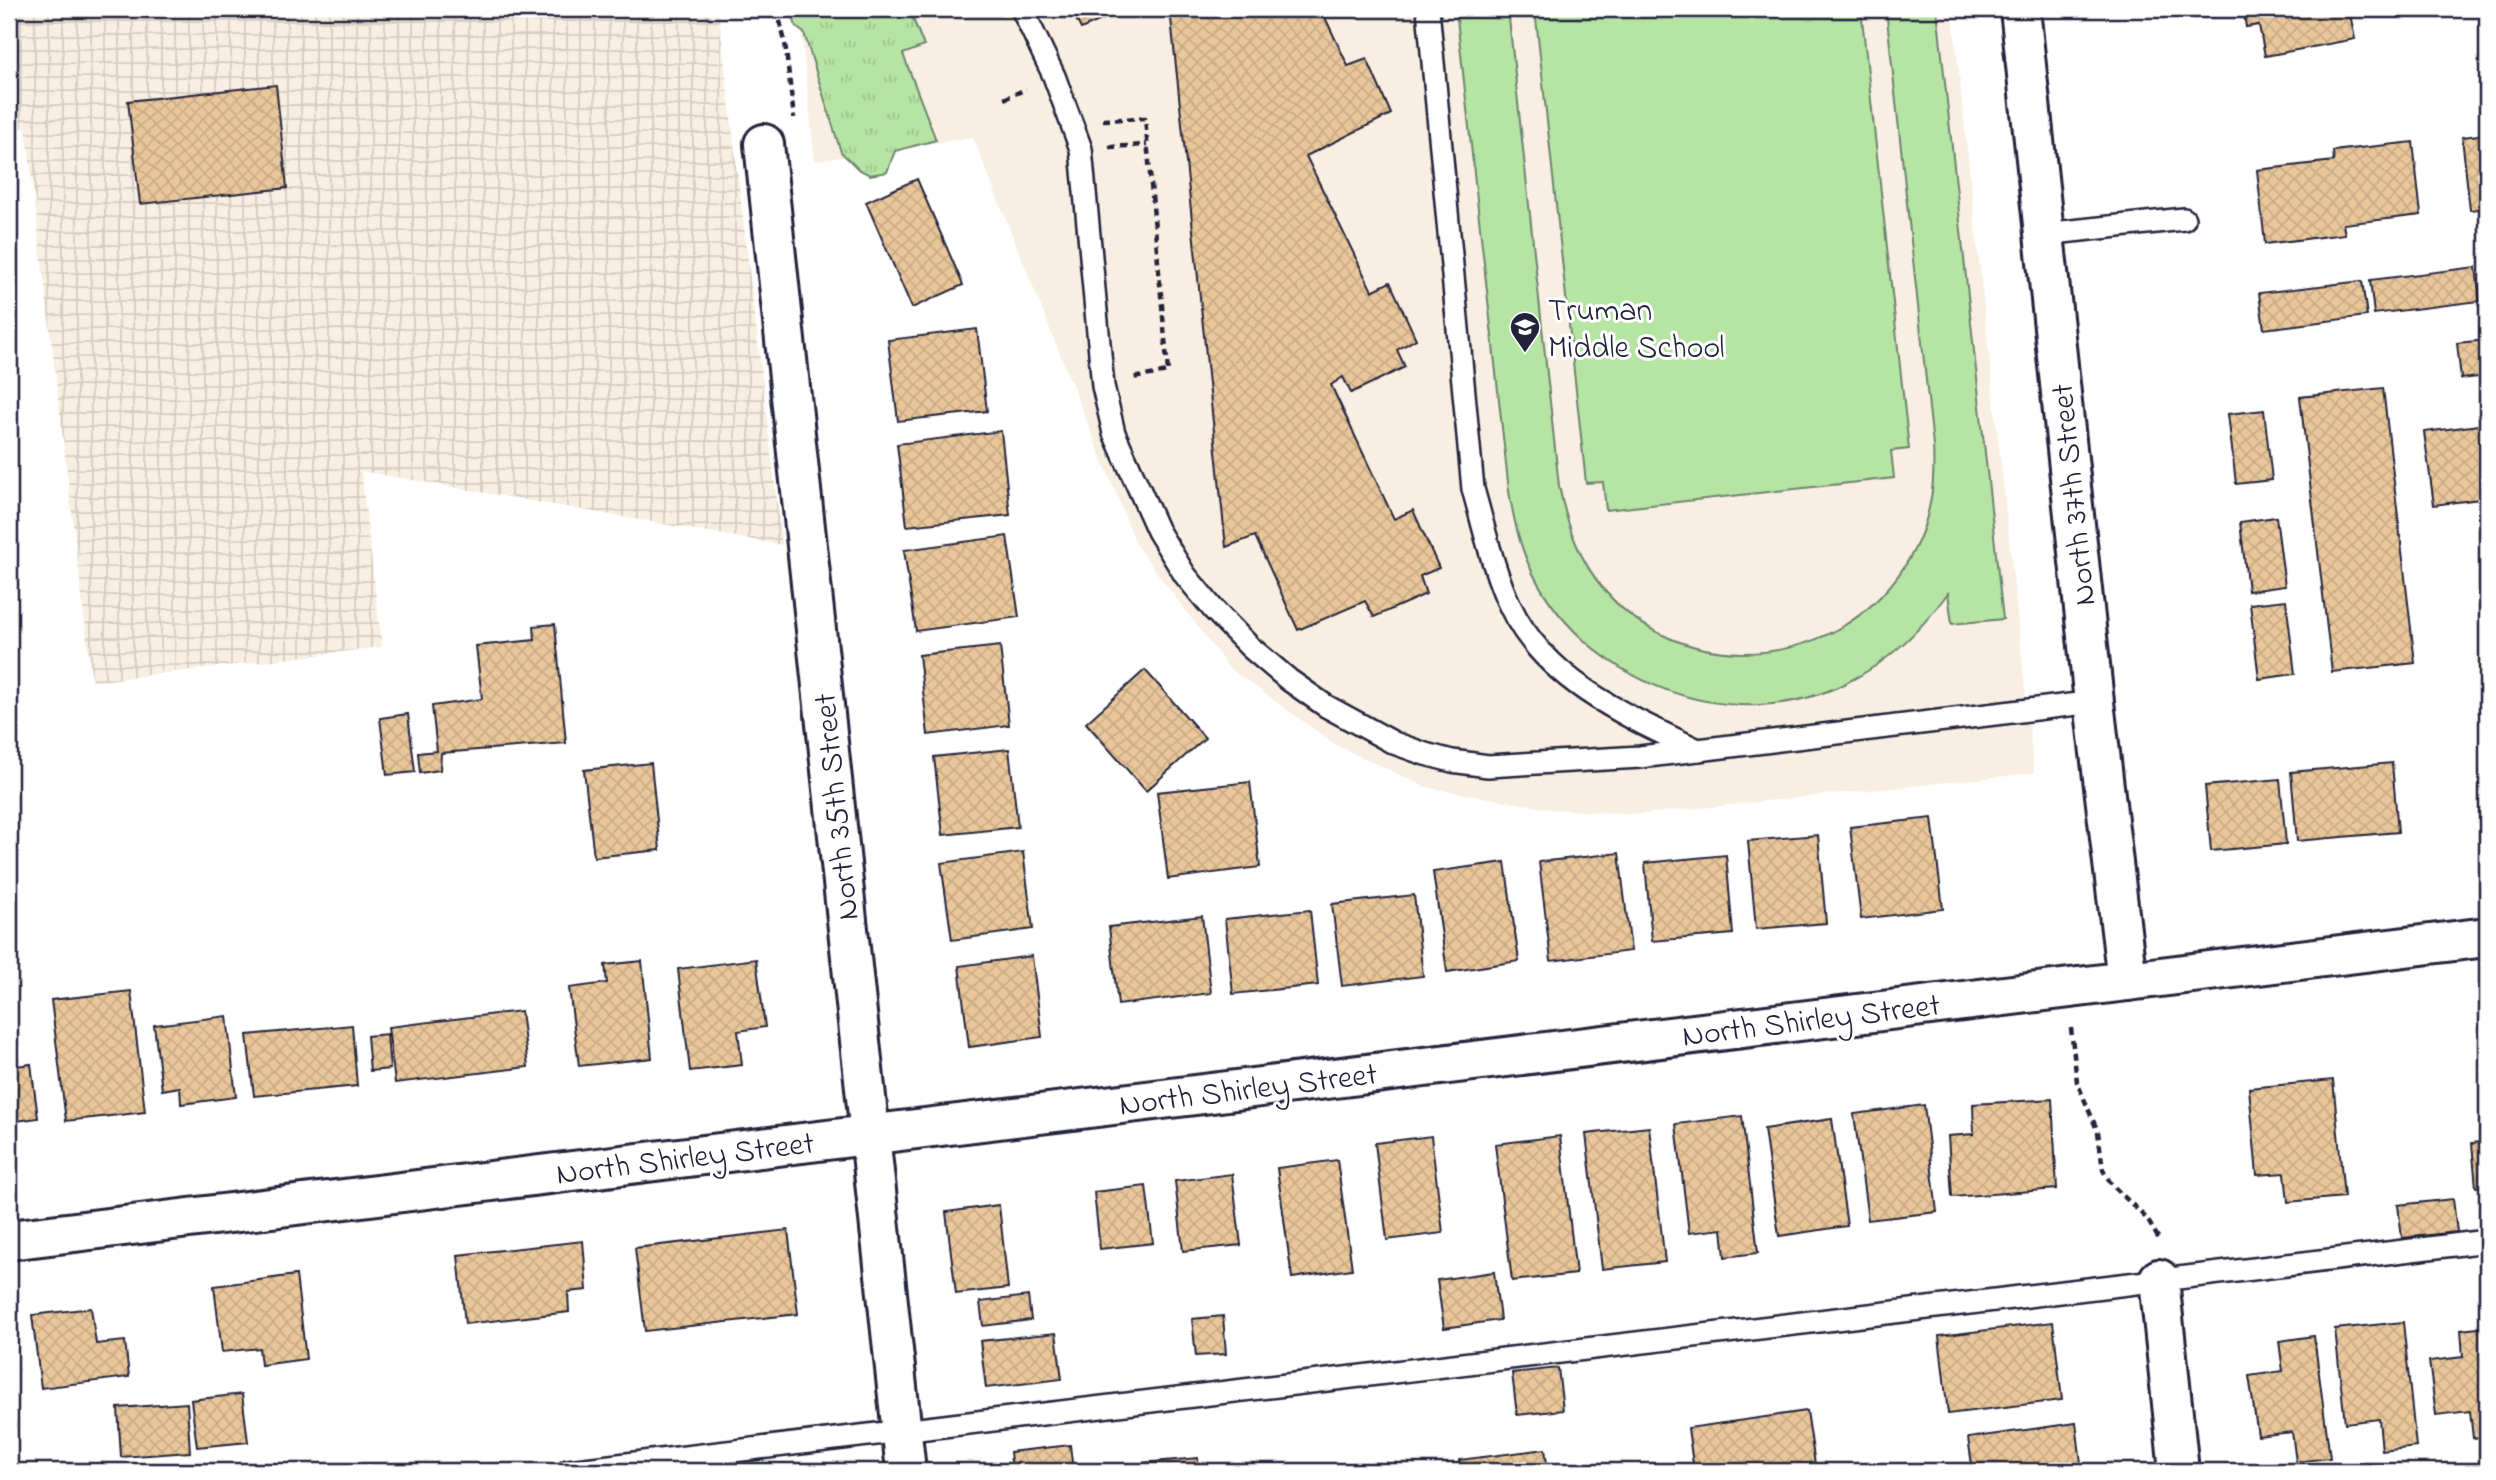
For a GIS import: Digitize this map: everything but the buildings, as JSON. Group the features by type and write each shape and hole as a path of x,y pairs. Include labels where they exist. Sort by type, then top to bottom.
{"street":[{"name":"North 37th Street","path":"2020,9 2094,702 2127,981"},
{"name":"North 35th Street","path":"764,144 906,1471"},
{"name":"North Shirley Street","path":"9,1240 2487,937"},
{"path":"2165,1278 2179,1471"}],"lane":[{"path":"1022,9 1054,76 1081,149 1103,386 1114,433 1158,531 1185,575 1250,647 1289,680 1326,706 1394,743 1452,761 1488,766 1640,757 2094,702"},
{"path":"1428,9 1473,488 1490,550 1510,607 1540,651 1591,695 1698,750"},
{"path":"2044,234 2184,219"},
{"path":"568,1471 2487,1241"}],"path":[{"path":"1100,120 1145,118 1168,372 1133,377 1126,385"},
{"path":"2071,1027 2077,1082 2098,1132 2103,1170 2110,1184 2147,1219 2163,1248 2165,1278"}],"shaded area":[{"path":"9,9 718,9 782,545 361,471 382,647 92,682 26,128 9,130"},
{"name":"Truman Middle School","path":"799,9 1952,9 2034,773 1643,814 1551,809 1426,787 1336,745 1228,667 1137,546 973,137 815,161"}],"green space":[{"path":"791,9 909,9 924,46 903,54 936,140 895,151 887,172 870,175 858,169 841,152 804,33 796,27"},
{"path":"1456,9 1508,9 1559,486 1575,542 1588,568 1606,592 1635,619 1668,637 1705,649 1742,653 1780,649 1817,639 1851,621 1881,596 1898,576 1918,541 1927,516 1933,482 1933,445 1886,9 1937,9 2003,619 1952,624 1948,593 1903,644 1862,675 1801,699 1755,705 1708,701 1663,689 1620,668 1583,639 1552,604 1528,563 1512,510"},
{"path":"1535,9 1861,9 1909,449 1891,451 1894,478 1606,510 1603,482 1586,483"}],"place":[{"name":"Truman Middle School","path":"1525,354"}]}
